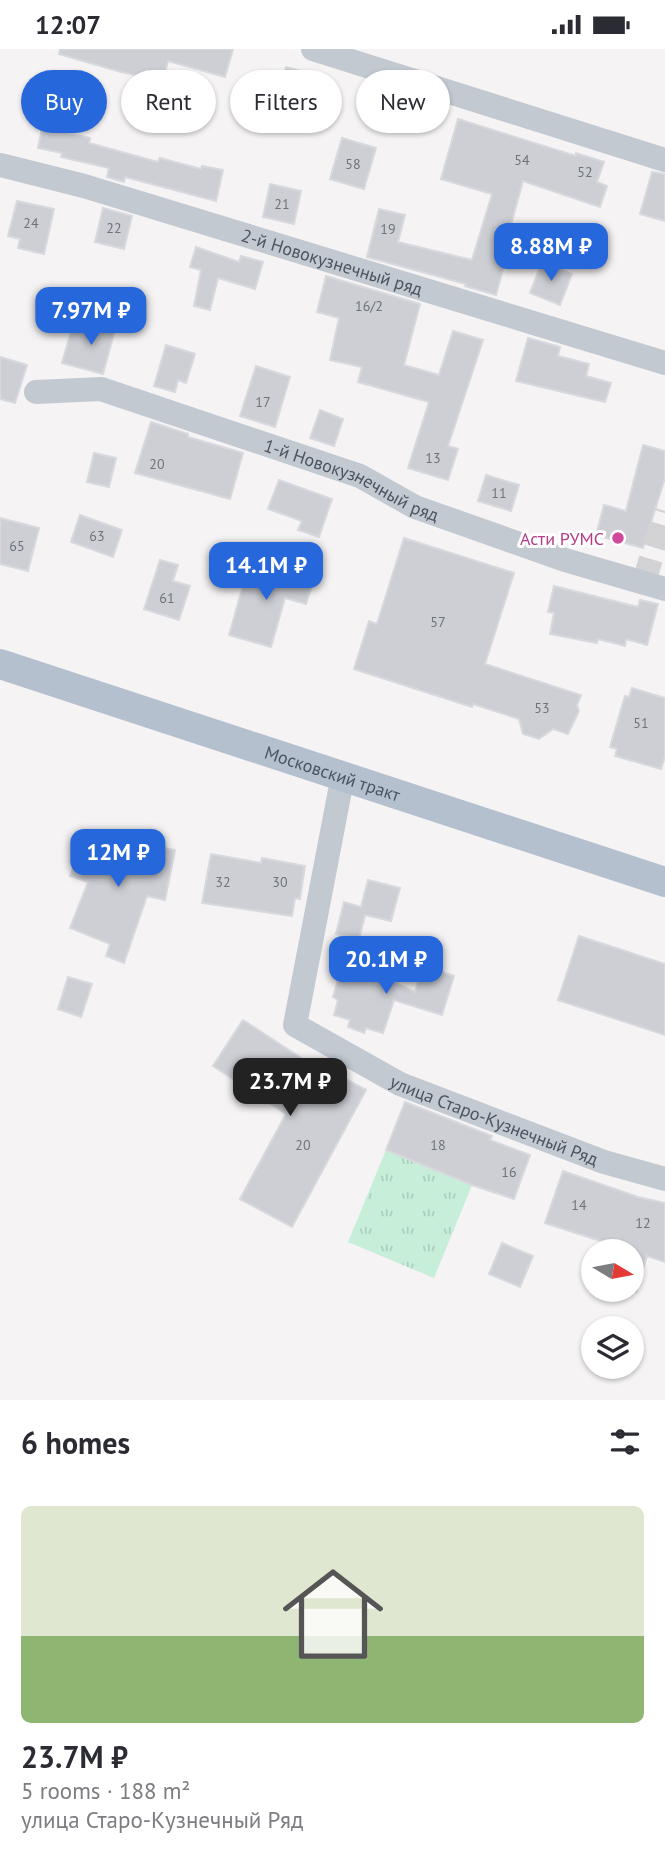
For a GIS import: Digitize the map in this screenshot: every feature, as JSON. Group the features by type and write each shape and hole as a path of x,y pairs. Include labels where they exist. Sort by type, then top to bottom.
{"main road":[{"name":"Московский тракт","path":"0,664 665,881"}],"street":[{"path":"313,49 665,160"},
{"name":"2-й Новокузнечный ряд","path":"0,165 84,186 665,363"},
{"name":"1-й Новокузнечный ряд","path":"36,392 101,389 360,476 415,507 565,560 665,589"},
{"name":"улица Старо-Кузнечный Ряд","path":"343,775 295,1025 400,1084 604,1162 665,1179"}],"green space":[{"path":"386,1150 472,1185 434,1278 348,1242"}],"building":[{"path":"60,49 233,49 225,77 216,74 216,70 200,70 168,61 166,70 121,72 59,54"},
{"path":"458,119 576,156 576,153 604,162 597,182 607,186 600,207 523,181 500,265 504,266 496,295 367,257 379,209 405,215 398,242 472,260 492,194 441,179"},
{"path":"41,133 68,133 90,138 89,143 158,162 160,158 201,169 202,166 223,170 216,201 125,177 124,182 107,177 109,168 61,157 62,153 38,148"},
{"path":"342,138 376,148 364,189 330,179"},
{"path":"652,172 665,174 665,221 640,214"},
{"path":"270,184 301,191 294,224 263,217"},
{"path":"17,201 54,209 44,254 18,248 20,239 8,236"},
{"path":"103,208 132,216 124,249 95,242"},
{"path":"196,247 239,262 241,256 263,262 255,289 218,278 210,310 194,306 201,270 190,267"},
{"path":"542,262 572,274 560,305 530,293"},
{"path":"326,276 420,304 404,365 439,375 453,331 483,340 448,446 458,449 448,480 408,468 429,402 358,382 362,367 330,360 339,318 317,312"},
{"path":"98,317 117,322 103,374 62,363 72,328 94,334"},
{"path":"528,338 560,347 558,356 589,364 586,376 611,383 605,402 516,381"},
{"path":"166,345 195,354 186,383 178,380 175,392 154,386"},
{"path":"0,357 27,365 15,403 0,399"},
{"path":"256,366 290,377 275,427 240,416"},
{"path":"320,410 343,419 334,446 310,438"},
{"path":"151,422 188,434 188,437 243,453 230,499 135,473"},
{"path":"643,445 665,451 665,478 643,548 596,535 604,505 626,511"},
{"path":"94,453 116,458 109,487 87,482"},
{"path":"486,475 519,485 511,511 478,501"},
{"path":"279,480 332,499 319,537 298,530 302,521 268,509"},
{"path":"80,515 122,530 113,557 71,542"},
{"path":"0,518 39,528 28,571 0,564"},
{"path":"404,538 514,573 485,664 581,695 577,705 579,711 568,734 553,729 539,739 523,734 519,719 473,704 472,707 354,669 369,621 377,624"},
{"path":"160,560 178,565 173,581 190,586 179,620 144,609"},
{"path":"250,561 314,579 306,604 285,598 271,647 229,635"},
{"path":"554,586 638,607 640,600 658,604 647,645 626,639 625,646 598,639 597,643 550,634 554,613 548,612"},
{"path":"632,688 665,698 665,756 661,769 615,756 617,749 610,747 625,696 629,697"},
{"path":"86,832 137,850 139,843 175,850 165,900 147,896 124,963 106,956 110,944 70,928 88,882 70,876"},
{"path":"211,854 261,863 262,858 305,866 300,899 295,898 292,916 202,903"},
{"path":"368,880 400,888 391,921 365,915 359,939 336,934 344,902 361,907"},
{"path":"579,936 665,964 665,1035 558,1000"},
{"path":"343,964 376,970 415,992 423,966 454,976 442,1015 394,1000 383,1033 366,1028 364,1033 348,1027 350,1020 334,1015 338,1000 333,997"},
{"path":"68,977 92,984 81,1017 58,1009"},
{"path":"243,1020 312,1065 314,1062 366,1090 292,1227 240,1199 286,1114 213,1066"},
{"path":"405,1102 492,1136 490,1140 530,1155 514,1199 386,1150"},
{"path":"563,1171 638,1197 665,1203 665,1262 647,1256 644,1266 644,1239 595,1239 545,1223"},
{"path":"502,1243 533,1256 520,1287 489,1274"}],"tunnel":[{"path":"644,582 665,511"}],"place":[{"name":"Асти РУМС","path":"618,538"}]}
